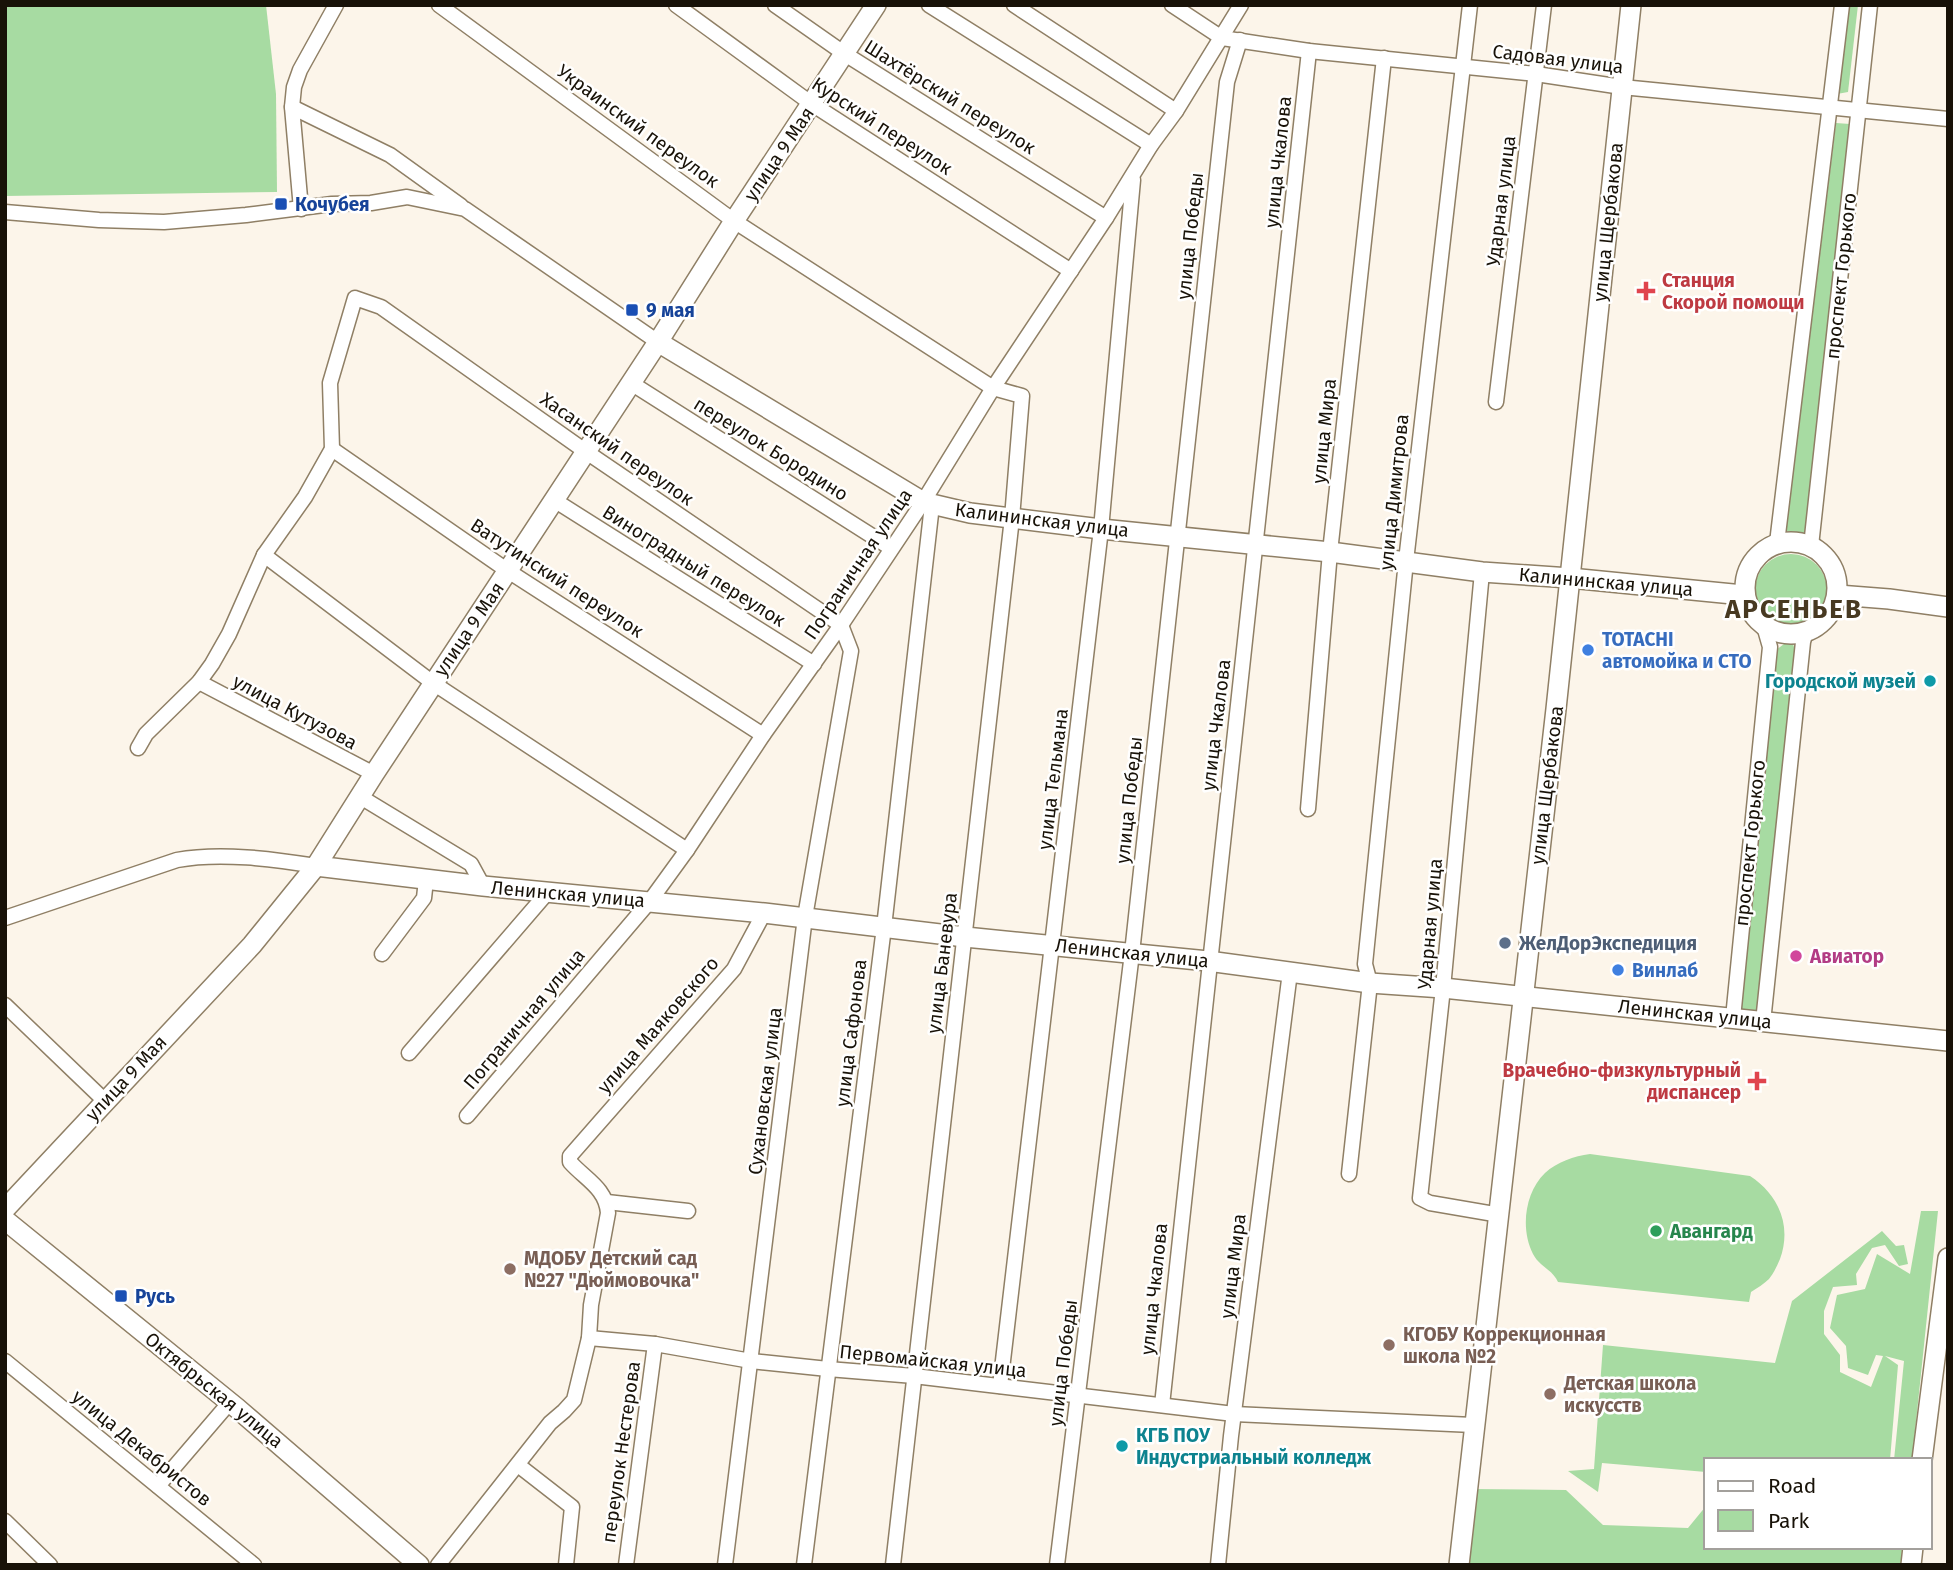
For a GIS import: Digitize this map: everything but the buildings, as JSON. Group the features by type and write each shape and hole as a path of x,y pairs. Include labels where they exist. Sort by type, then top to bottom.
{"main road":[{"name":"улица 9 Мая","path":"5,1209 252,945 316,866 359,796 876,5"},
{"name":"улица Щербакова","path":"1459,1565 1473,1425 1500,1215 1631,5"},
{"name":"Калининская улица","path":"658,342 928,503 970,513 1330,552 1482,572 1743,595"},
{"path":"1743,595 1751,563 1759,554 1777,543 1793,541 1811,546 1832,566 1838,595 1829,614 1819,626 1795,634 1778,633 1764,626"},
{"name":"проспект Горького","path":"1743,595 1753,615 1764,626"},
{"path":"1838,595 1948,607"},
{"name":"Ленинская улица","path":"316,866 547,893 764,912 965,937 1208,961 1370,983 1523,996 1948,1041"},
{"name":"Октябрьская улица","path":"5,1220 230,1402 419,1565"},
{"path":"1922,1458 1948,1258"}],"street":[{"path":"301,208 292,107 294,87 300,70 336,5"},
{"name":"Украинский переулок","path":"439,5 734,221 993,388"},
{"name":"Курский переулок","path":"676,5 812,104 1071,271"},
{"name":"Шахтёрский переулок","path":"775,5 845,54 1106,218"},
{"path":"929,5 1151,145"},
{"path":"1014,5 1176,111"},
{"name":"Садовая улица","path":"1172,5 1222,37 1310,51 1536,74 1622,87 1948,119"},
{"name":"Пограничная улица","path":"467,1116 650,901 687,850 891,548 928,503 993,388 1151,145 1176,111 1241,5"},
{"name":"улица Димитрова","path":"1349,1174 1370,983 1365,964 1406,561 1470,5"},
{"name":"Ударная улица","path":"1496,402 1544,5"},
{"name":"проспект Горького","path":"1777,543 1842,5"},
{"name":"проспект Горького","path":"1811,546 1870,5"},
{"name":"улица Победы","path":"1057,1565 1132,953 1227,82 1240,40"},
{"name":"улица Чкалова","path":"1162,1405 1208,961 1310,51"},
{"name":"улица Мира","path":"1308,809 1330,552 1384,58"},
{"path":"292,107 390,155 465,209"},
{"name":"улица Тельмана","path":"1000,1386 1101,529 1133,175"},
{"name":"Калининская улица","path":"5,212 164,222 332,204 371,203 407,197 465,209 658,342"},
{"name":"Хасанский переулок","path":"332,449 330,383 355,298 381,307 841,625"},
{"name":"переулок Бородино","path":"631,383 891,548"},
{"name":"улица Баневура","path":"893,1565 1012,518 1022,396 993,388"},
{"path":"138,748 146,734 199,682 229,634 264,555 305,498 332,449"},
{"name":"Ватутинский переулок","path":"332,449 508,571 763,735"},
{"name":"Виноградный переулок","path":"554,500 814,664"},
{"name":"улица Сафонова","path":"804,1565 884,927 928,503"},
{"path":"264,555 433,683 687,850"},
{"name":"Ударная улица","path":"1482,572 1443,988 1420,1198 1430,1203 1500,1215"},
{"name":"Сухановская улица","path":"725,1565 805,917 851,651 841,625"},
{"name":"проспект Горького","path":"1733,1018 1770,648 1764,626"},
{"name":"проспект Горького","path":"1763,1022 1806,631"},
{"name":"улица Кутузова","path":"199,682 374,774"},
{"path":"359,796 471,864 483,886"},
{"path":"5,918 195,856 259,859 316,866"},
{"path":"383,954 424,898 426,880"},
{"path":"409,1053 547,893"},
{"name":"улица Маяковского","path":"607,1202 593,1183 570,1162 570,1156 734,969 764,912"},
{"name":"улица Мира","path":"1218,1565 1234,1414 1290,972"},
{"path":"5,1005 105,1101"},
{"path":"438,1565 550,1423 574,1400 589,1338 591,1305 608,1213 607,1202 688,1211"},
{"name":"Первомайская улица","path":"589,1338 655,1344 751,1361 914,1376 1234,1414 1473,1425"},
{"name":"переулок Нестерова","path":"626,1565 655,1344"},
{"name":"улица Декабристов","path":"5,1361 254,1565"},
{"path":"158,1486 230,1402"},
{"path":"518,1465 572,1507 566,1565"},
{"path":"5,1521 50,1565"}],"green space":[{"path":"5,5 266,5 276,94 277,192 5,196"},
{"path":"1846,5 1858,5 1848,92 1837,94"},
{"path":"1836,123 1850,124 1805,533 1786,531"},
{"path":"1798,554 1817,564 1825,576 1825,604 1817,616 1805,624 1784,626 1765,616 1757,604 1755,583 1765,564 1777,556"},
{"path":"1784,644 1793,644 1796,653 1758,1009 1751,1014 1745,1014 1741,1007 1776,650"},
{"name":"Авангард","path":"1590,1154 1750,1176 1769,1192 1783,1223 1780,1259 1769,1279 1751,1292 1749,1302 1558,1282 1536,1258 1529,1244 1526,1222 1529,1200 1538,1181 1550,1169 1566,1160"},
{"path":"1921,1211 1938,1211 1912,1458 1894,1458 1904,1361 1885,1356 1898,1365 1890,1458 1704,1458 1704,1472 1602,1463 1598,1492 1568,1471 1594,1469 1603,1345 1775,1363 1792,1301 1882,1231 1896,1246 1904,1245 1908,1264 1899,1266 1885,1245 1872,1248 1856,1274 1857,1285 1833,1287 1824,1311 1824,1334 1840,1355 1840,1372 1871,1387 1883,1356 1876,1355 1868,1375 1848,1368 1846,1346 1830,1328 1837,1295 1865,1289 1877,1254 1910,1274"},
{"path":"1471,1489 1566,1490 1603,1525 1688,1528 1704,1508 1704,1549 1902,1549 1901,1565 1463,1565"}],"place":[{"name":"Кочубея","path":"281,204"},
{"name":"Станция Скорой помощи","path":"1646,291"},
{"name":"9 мая","path":"632,310"},
{"name":"TOTACHI автомойка и СТО","path":"1588,650"},
{"name":"Городской музей","path":"1930,681"},
{"name":"ЖелДорЭкспедиция","path":"1505,943"},
{"name":"Авиатор","path":"1796,956"},
{"name":"Винлаб","path":"1618,970"},
{"name":"Врачебно-физкультурный диспансер","path":"1757,1081"},
{"name":"Авангард","path":"1656,1231"},
{"name":"МДОБУ Детский сад №27 \"Дюймовочка\"","path":"510,1269"},
{"name":"Русь","path":"121,1296"},
{"name":"КГОБУ Коррекционная школа №2","path":"1389,1345"},
{"name":"Детская школа искусств","path":"1550,1394"},
{"name":"КГБ ПОУ Индустриальный колледж","path":"1122,1446"}],"district":[{"name":"АРСЕНЬЕВ","path":"1794,609"}]}
